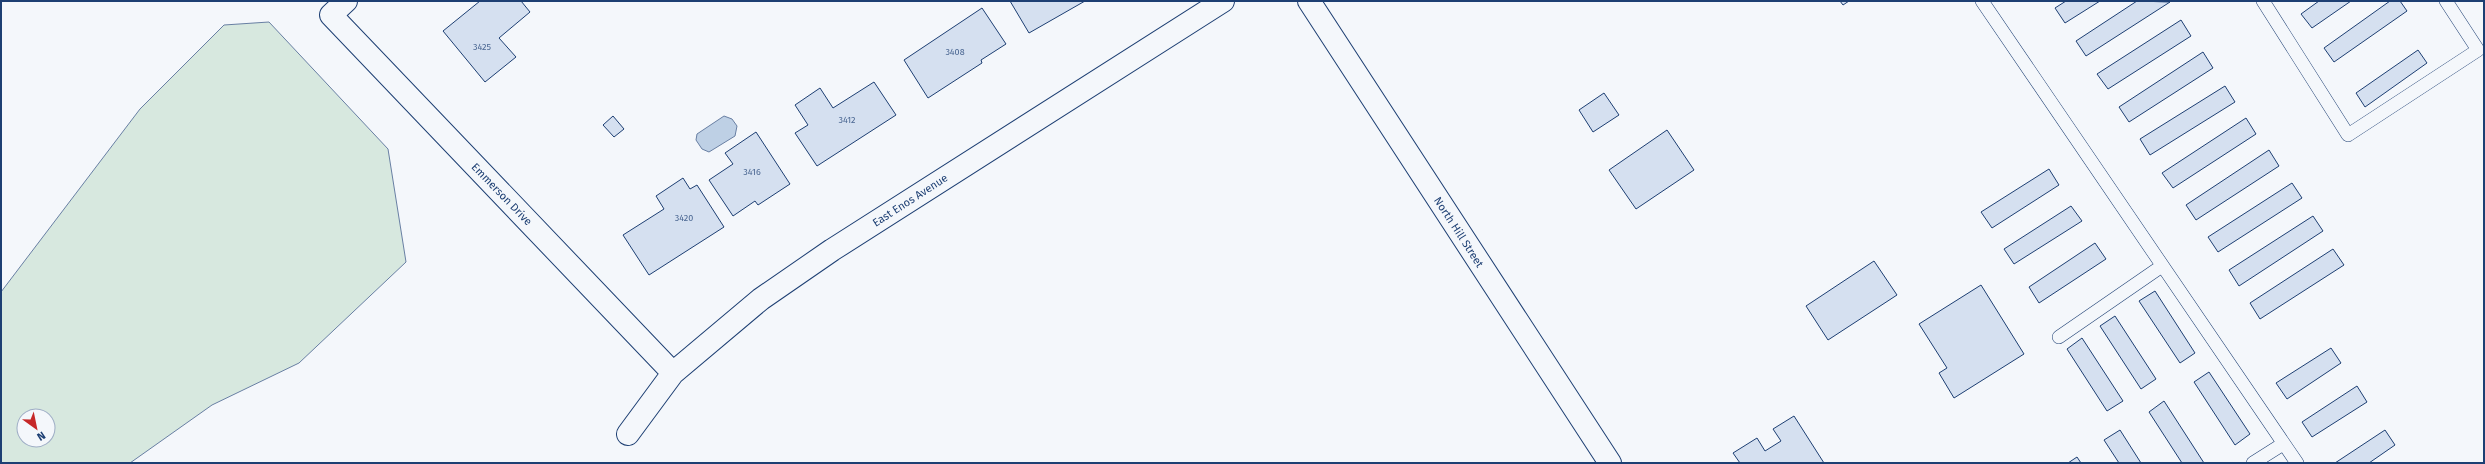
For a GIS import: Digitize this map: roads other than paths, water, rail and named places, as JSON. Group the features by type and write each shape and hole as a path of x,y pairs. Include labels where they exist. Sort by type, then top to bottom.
{"street":[{"name":"East Enos Avenue","path":"628,434 673,373 761,299 832,250 1223,1"},
{"name":"North Hill Street","path":"1309,1 1610,463"},
{"name":"Emmerson Drive","path":"339,8 673,373"}],"lane":[{"path":"1982,1 2297,463"},
{"path":"2263,1 2348,135 2478,50 2446,1"},
{"path":"2059,336 2162,266"},
{"path":"2253,463 2283,444"}],"water":[{"path":"724,116 732,119 737,126 735,136 709,152 702,149 696,140 697,134"}]}
